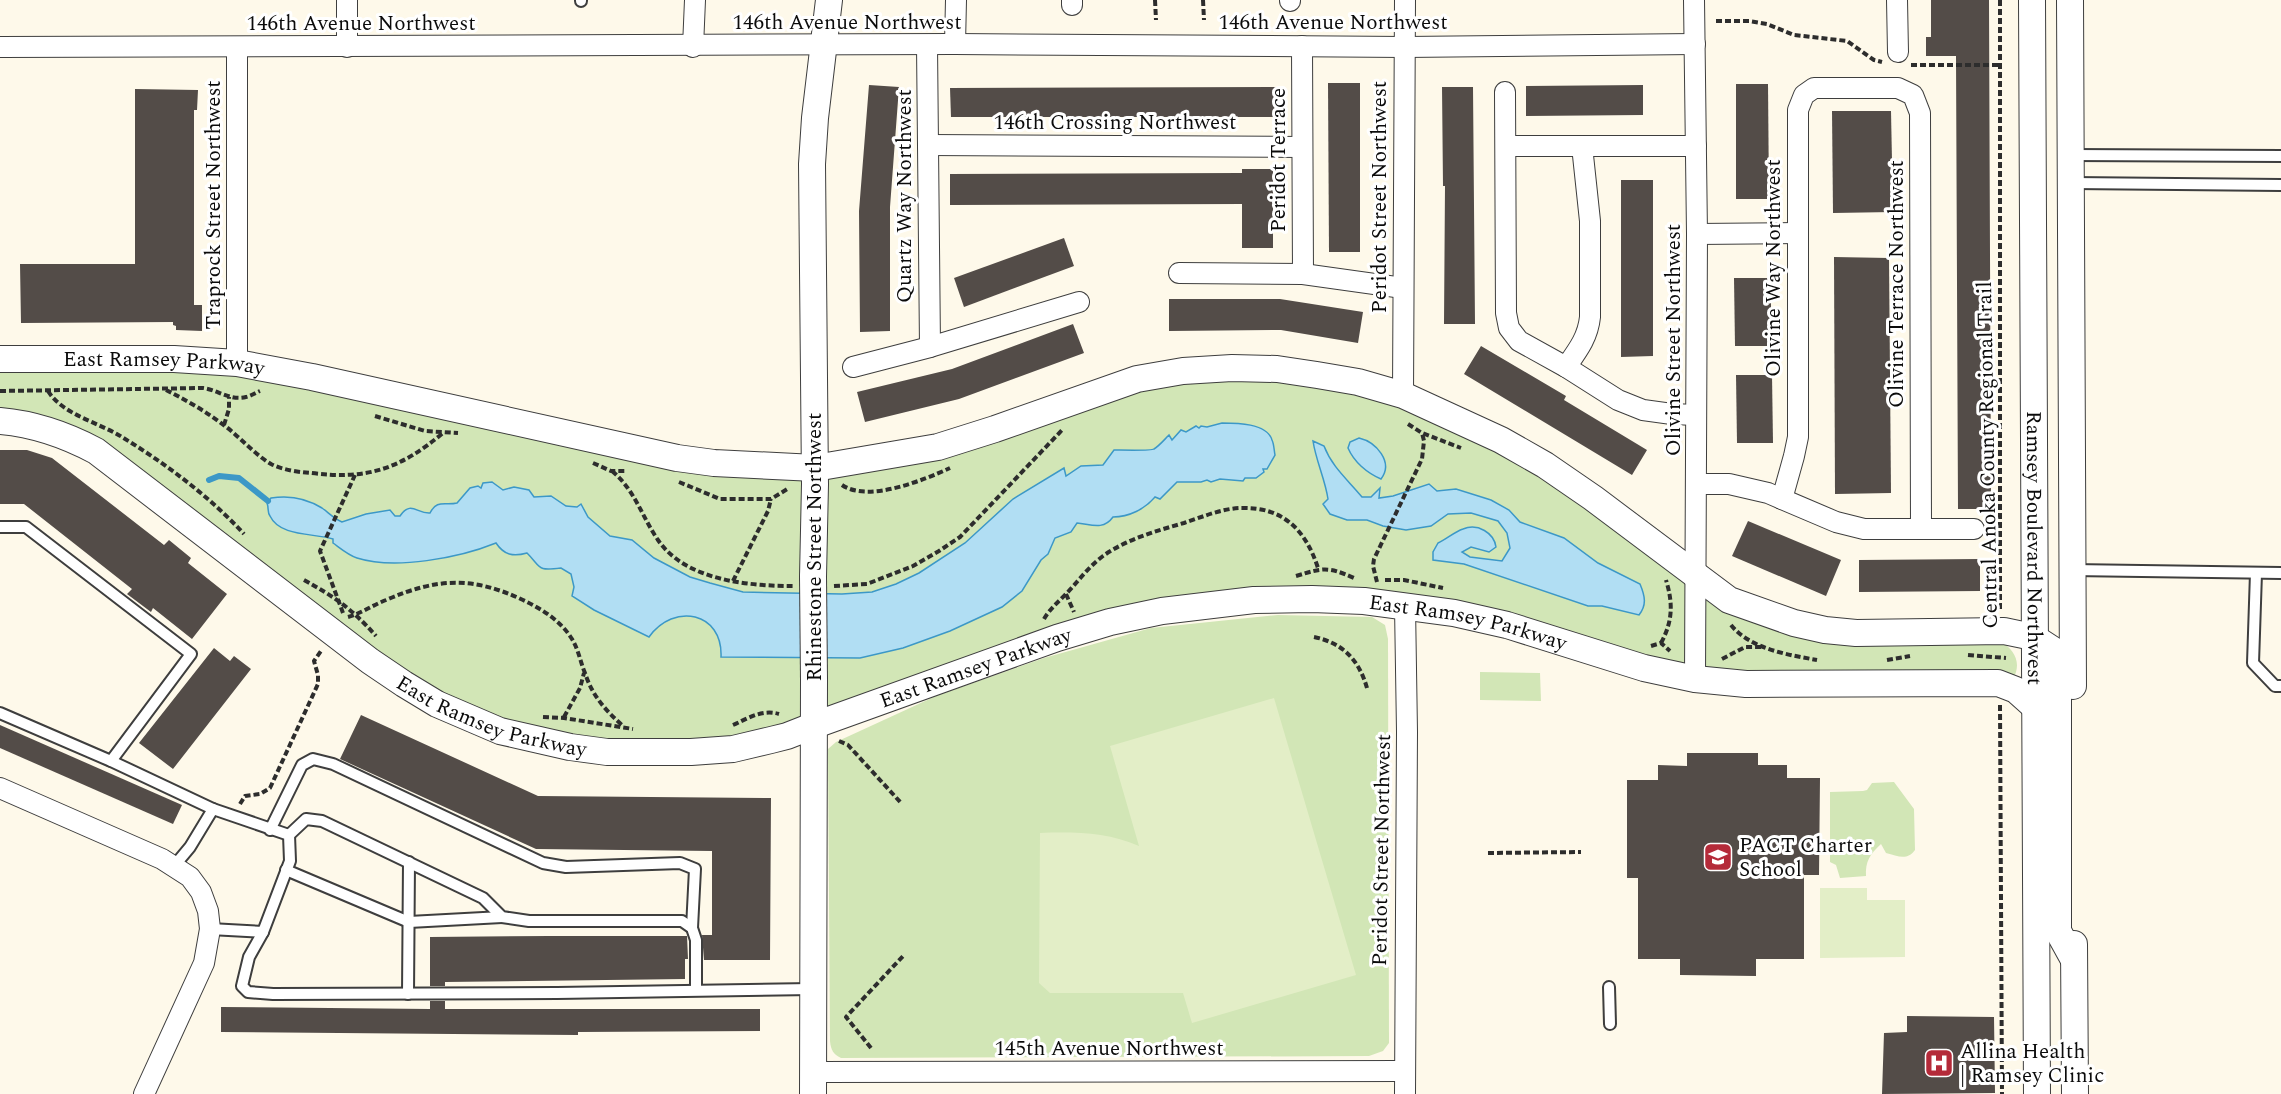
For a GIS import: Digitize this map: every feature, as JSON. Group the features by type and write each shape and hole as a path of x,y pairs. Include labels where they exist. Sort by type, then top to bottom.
{"street":[{"path":"347,0 347,47"},
{"path":"693,47 695,0"},
{"name":"Rhinestone Street Northwest","path":"813,1083 815,715 812,583 815,476 812,164 829,0"},
{"path":"955,44 956,0"},
{"name":"Peridot Street Northwest","path":"1403,395 1405,0"},
{"name":"Olivine Street Northwest","path":"1694,0 1697,234 1695,671"},
{"path":"1897,0 1898,60"},
{"name":"Ramsey Boulevard Northwest","path":"2032,0 2033,637 2037,1094"},
{"name":"Ramsey Boulevard Northwest","path":"2070,0 2075,1094"},
{"name":"146th Avenue Northwest","path":"0,47 693,47 955,44 1405,47 1695,44"},
{"name":"Quartz Way Northwest","path":"927,45 930,347"},
{"name":"Peridot Terrace","path":"1302,46 1303,274"},
{"name":"Traprock Street Northwest","path":"237,47 237,363"},
{"name":"Olivine Way Northwest","path":"1782,499 1798,437 1798,110 1804,95 1814,88 1861,88"},
{"name":"Olivine Terrace Northwest","path":"1861,88 1898,88 1913,95 1920,113 1921,528"},
{"path":"1505,92 1506,313 1509,328 1519,341 1618,400 1643,410 1696,415"},
{"name":"146th Crossing Northwest","path":"928,145 1301,147"},
{"path":"1506,146 1696,146"},
{"path":"1566,367 1589,331 1590,221 1582,146"},
{"path":"1697,234 1797,233"},
{"path":"1179,273 1303,274 1403,288"},
{"path":"853,367 930,347 1079,302"},
{"name":"East Ramsey Parkway","path":"0,359 174,359 237,363 312,377 677,458 815,476 938,447 1137,379 1183,371 1233,368 1277,369 1358,382 1403,395 1501,440 1545,465 1696,582 1729,600 1794,623 1825,630 1856,633 2004,631 2033,637"},
{"name":"East Ramsey Parkway","path":"0,421 45,429 71,438 96,451 387,673 437,704 500,731 570,747 607,752 691,752 733,748 771,740 787,736 815,715 1110,622 1162,611 1254,600 1388,596 1454,614 1507,625 1644,668 1695,671 1746,684 1998,683 2008,686"},
{"path":"1696,484 1729,484 1768,493 1836,522 1864,529 1974,529"},
{"name":"Peridot Street Northwest","path":"1388,596 1407,732 1405,1094"},
{"path":"2033,637 2053,650 2058,666 2058,931 2074,960"},
{"path":"2008,686 2034,707"},
{"path":"0,788 175,865 190,877 201,892 208,911 210,929 204,963 144,1094"},
{"name":"145th Avenue Northwest","path":"813,1083 1404,1071"}],"lane":[{"path":"2072,155 2281,156"},
{"path":"2071,183 2281,185"},
{"path":"0,527 26,527 191,654 111,761"},
{"path":"2072,570 2281,573"},
{"path":"2256,573 2253,663 2275,686 2281,686"},
{"path":"0,713 234,818 290,835"},
{"path":"270,830 302,765 313,759 333,764 543,863 566,867 680,863 695,869 692,928 696,940 696,990"},
{"path":"175,865 190,847 213,809"},
{"path":"501,917 483,898 322,821 306,819 290,835 290,861 263,932 249,957 242,986 248,992 273,994 812,989"},
{"path":"408,994 409,862"},
{"path":"286,870 409,922 501,917 529,921 682,921 692,928"},
{"path":"210,929 263,932"},
{"path":"1610,987 1610,1024"}],"path":[{"path":"1155,0 1156,20"},
{"path":"1203,0 1204,20"},
{"name":"Central Anoka County Regional Trail","path":"2000,0 2000,609 2008,686 2007,693 2000,702 2002,1094"},
{"path":"1716,21 1749,21 1767,24 1794,34 1840,39 1847,41 1874,60 2000,65"},
{"path":"0,391 203,388 215,390 229,397 248,397 258,391 270,392"},
{"path":"166,389 224,425 258,455 274,465 313,473 355,475 399,464 420,453 443,433 453,408"},
{"path":"48,391 63,407 120,436 179,476 209,500 245,536"},
{"path":"224,425 229,409 229,397"},
{"path":"1388,596 1373,566 1374,560 1422,459 1424,441 1422,433 1429,406"},
{"path":"369,414 425,431 462,432"},
{"path":"1405,422 1422,433 1472,453"},
{"path":"591,463 611,471 623,480 632,492 657,540 667,552 694,569 733,580 777,586 812,583 867,584 913,566 960,537 1065,425"},
{"path":"674,480 720,498 771,498 815,476 836,482 846,488 863,491 909,484 955,466"},
{"path":"611,471 632,471"},
{"path":"355,475 320,551 345,618 410,590 459,581 504,591 536,606 557,621 580,652 584,672 592,690 605,710 622,725"},
{"path":"733,580 768,511 771,498"},
{"path":"1049,622 1040,625 1088,567 1105,555 1132,540 1169,527 1242,507 1284,517 1311,547 1318,568"},
{"path":"1294,576 1318,568 1328,568 1359,580"},
{"path":"1648,646 1661,642 1668,628 1672,604 1666,579 1660,573"},
{"path":"300,578 337,598 357,614 377,637"},
{"path":"1666,579 1696,582"},
{"path":"1368,580 1388,596"},
{"path":"1388,596 1404,580 1450,590"},
{"path":"1066,594 1076,616"},
{"path":"1729,621 1736,630 1765,647"},
{"path":"234,818 245,796 260,794 270,788 318,684 314,661 335,634"},
{"path":"1314,637 1328,640 1348,653 1358,664 1367,688"},
{"path":"1661,642 1695,671 1716,666 1724,657 1745,647 1765,647 1820,661"},
{"path":"1961,654 2006,657"},
{"path":"1885,660 1915,655"},
{"path":"564,718 580,688 584,672"},
{"path":"730,726 769,711 787,717 815,715"},
{"path":"541,717 622,725 640,730"},
{"path":"839,741 848,745 902,804"},
{"path":"1488,853 1581,852"},
{"path":"871,1048 846,1017 904,955"}],"green space":[{"path":"160,370 251,377 757,476 1159,384 1233,377 1359,391 1449,425 1548,478 1724,604 2000,641 2010,648 2017,662 2017,668 2013,679 1762,674 1654,661 1560,633 1236,596 783,729 717,742 564,738 470,709 416,681 109,450 0,411 0,371"},
{"path":"1278,615 1372,617 1385,625 1388,639 1389,1043 1383,1051 1369,1056 841,1058 834,1053 830,1041 828,749 836,742 936,696 1044,658 1151,628"},
{"path":"1480,672 1540,673 1541,701 1480,700"},
{"path":"1274,698 1356,975 1192,1023 1183,993 1050,993 1039,983 1040,833 1103,835 1139,846 1110,746"},
{"path":"1894,782 1914,809 1915,850 1909,856 1898,856 1886,853 1881,844 1869,858 1866,876 1840,878 1836,865 1830,862 1830,792 1863,791 1867,790 1872,783"},
{"path":"1820,888 1867,888 1867,900 1905,900 1905,957 1820,958"}],"water":[{"path":"1222,423 1250,425 1269,434 1275,455 1267,469 1263,469 1264,472 1256,478 1245,478 1243,481 1220,479 1211,482 1207,480 1177,482 1160,499 1155,497 1131,514 1113,517 1101,525 1077,523 1071,532 1055,538 1048,554 1041,560 1022,591 1002,607 950,631 903,648 860,658 721,657 720,642 714,630 706,622 695,617 683,616 671,619 659,626 649,637 594,610 572,596 574,587 571,574 561,568 543,569 527,553 509,554 496,543 446,558 427,561 390,563 372,561 350,555 333,543 333,539 281,528 269,514 267,503 271,498 278,497 304,500 322,508 342,522 366,514 390,510 395,516 400,516 411,508 430,513 438,504 457,503 470,488 478,486 481,488 483,483 492,482 503,490 514,487 529,490 534,497 551,496 566,506 577,507 581,504 588,517 610,536 632,540 654,558 690,577 710,583 743,592 842,594 872,592 919,573 965,543 1013,499 1064,468 1066,476 1081,466 1103,465 1114,450 1152,450 1169,435 1172,440 1181,430 1186,432 1196,426 1199,428"},
{"path":"1359,438 1377,448 1381,454 1385,466 1381,479 1362,466 1348,448 1350,442"},
{"path":"1313,441 1324,446 1336,467 1362,497 1371,497 1380,488 1379,498 1393,496 1429,484 1437,491 1456,489 1491,500 1509,510 1520,522 1564,538 1598,563 1640,584 1644,600 1642,611 1639,615 1602,606 1588,606 1464,564 1433,560 1433,552 1438,543 1460,530 1474,527 1489,534 1496,547 1489,552 1471,547 1462,552 1470,557 1502,561 1510,548 1507,533 1498,521 1471,513 1448,514 1431,526 1406,530 1383,526 1367,520 1347,520 1330,514 1323,504 1328,499"}],"building":[{"path":"1931,0 1989,0 1991,509 1958,509 1956,56 1926,56 1926,37 1931,37"},
{"path":"1328,83 1360,83 1360,252 1329,252"},
{"path":"1736,84 1768,84 1769,199 1736,199"},
{"path":"869,85 899,87 890,207 890,331 860,332 859,211"},
{"path":"1643,85 1643,115 1526,116 1526,86"},
{"path":"1277,87 1277,117 951,117 950,88"},
{"path":"1442,87 1473,87 1475,324 1444,324 1445,186 1443,186"},
{"path":"135,89 198,90 197,110 194,110 194,305 202,305 202,331 176,330 173,322 21,323 20,264 135,264"},
{"path":"1832,111 1891,111 1893,212 1833,213"},
{"path":"1242,169 1273,169 1273,248 1242,248 1242,204 950,205 950,174 1242,173"},
{"path":"1621,180 1653,180 1653,356 1621,357"},
{"path":"1064,238 1074,266 964,307 954,278"},
{"path":"1834,257 1889,258 1891,493 1835,494"},
{"path":"1734,278 1771,278 1771,346 1735,346"},
{"path":"1169,299 1280,299 1363,312 1358,343 1281,330 1169,331"},
{"path":"1073,324 1084,353 959,399 865,422 857,392 952,369"},
{"path":"1481,346 1566,396 1564,400 1647,450 1632,475 1464,374"},
{"path":"1736,375 1772,375 1773,443 1737,443"},
{"path":"0,450 27,450 52,458 164,545 169,540 191,558 188,563 227,594 192,639 153,608 151,612 127,594 132,589 24,504 0,504"},
{"path":"1748,521 1841,560 1826,596 1732,556"},
{"path":"1980,559 1980,591 1859,592 1859,560"},
{"path":"214,648 230,661 234,656 251,669 173,769 139,743"},
{"path":"361,715 538,796 771,798 770,960 704,960 702,935 712,935 712,851 536,849 340,759"},
{"path":"0,725 182,805 173,824 0,748"},
{"path":"1687,753 1758,753 1758,765 1787,765 1787,778 1820,778 1819,875 1804,875 1804,959 1756,959 1756,976 1680,975 1680,959 1638,959 1638,878 1627,878 1627,780 1658,780 1658,765 1687,766"},
{"path":"687,936 688,959 685,959 685,979 445,982 445,986 430,986 430,937"},
{"path":"430,1001 445,1001 445,1009 760,1009 760,1031 578,1032 578,1035 221,1032 221,1007 430,1009"},
{"name":"Allina Health | Ramsey Clinic","path":"1907,1016 1994,1017 1995,1093 1882,1094 1884,1033 1907,1032"}],"waterway":[{"path":"209,480 219,476 239,478 268,501"}],"place":[{"name":"PACT Charter School","path":"1718,857"},
{"name":"Allina Health | Ramsey Clinic","path":"1939,1063"}]}
